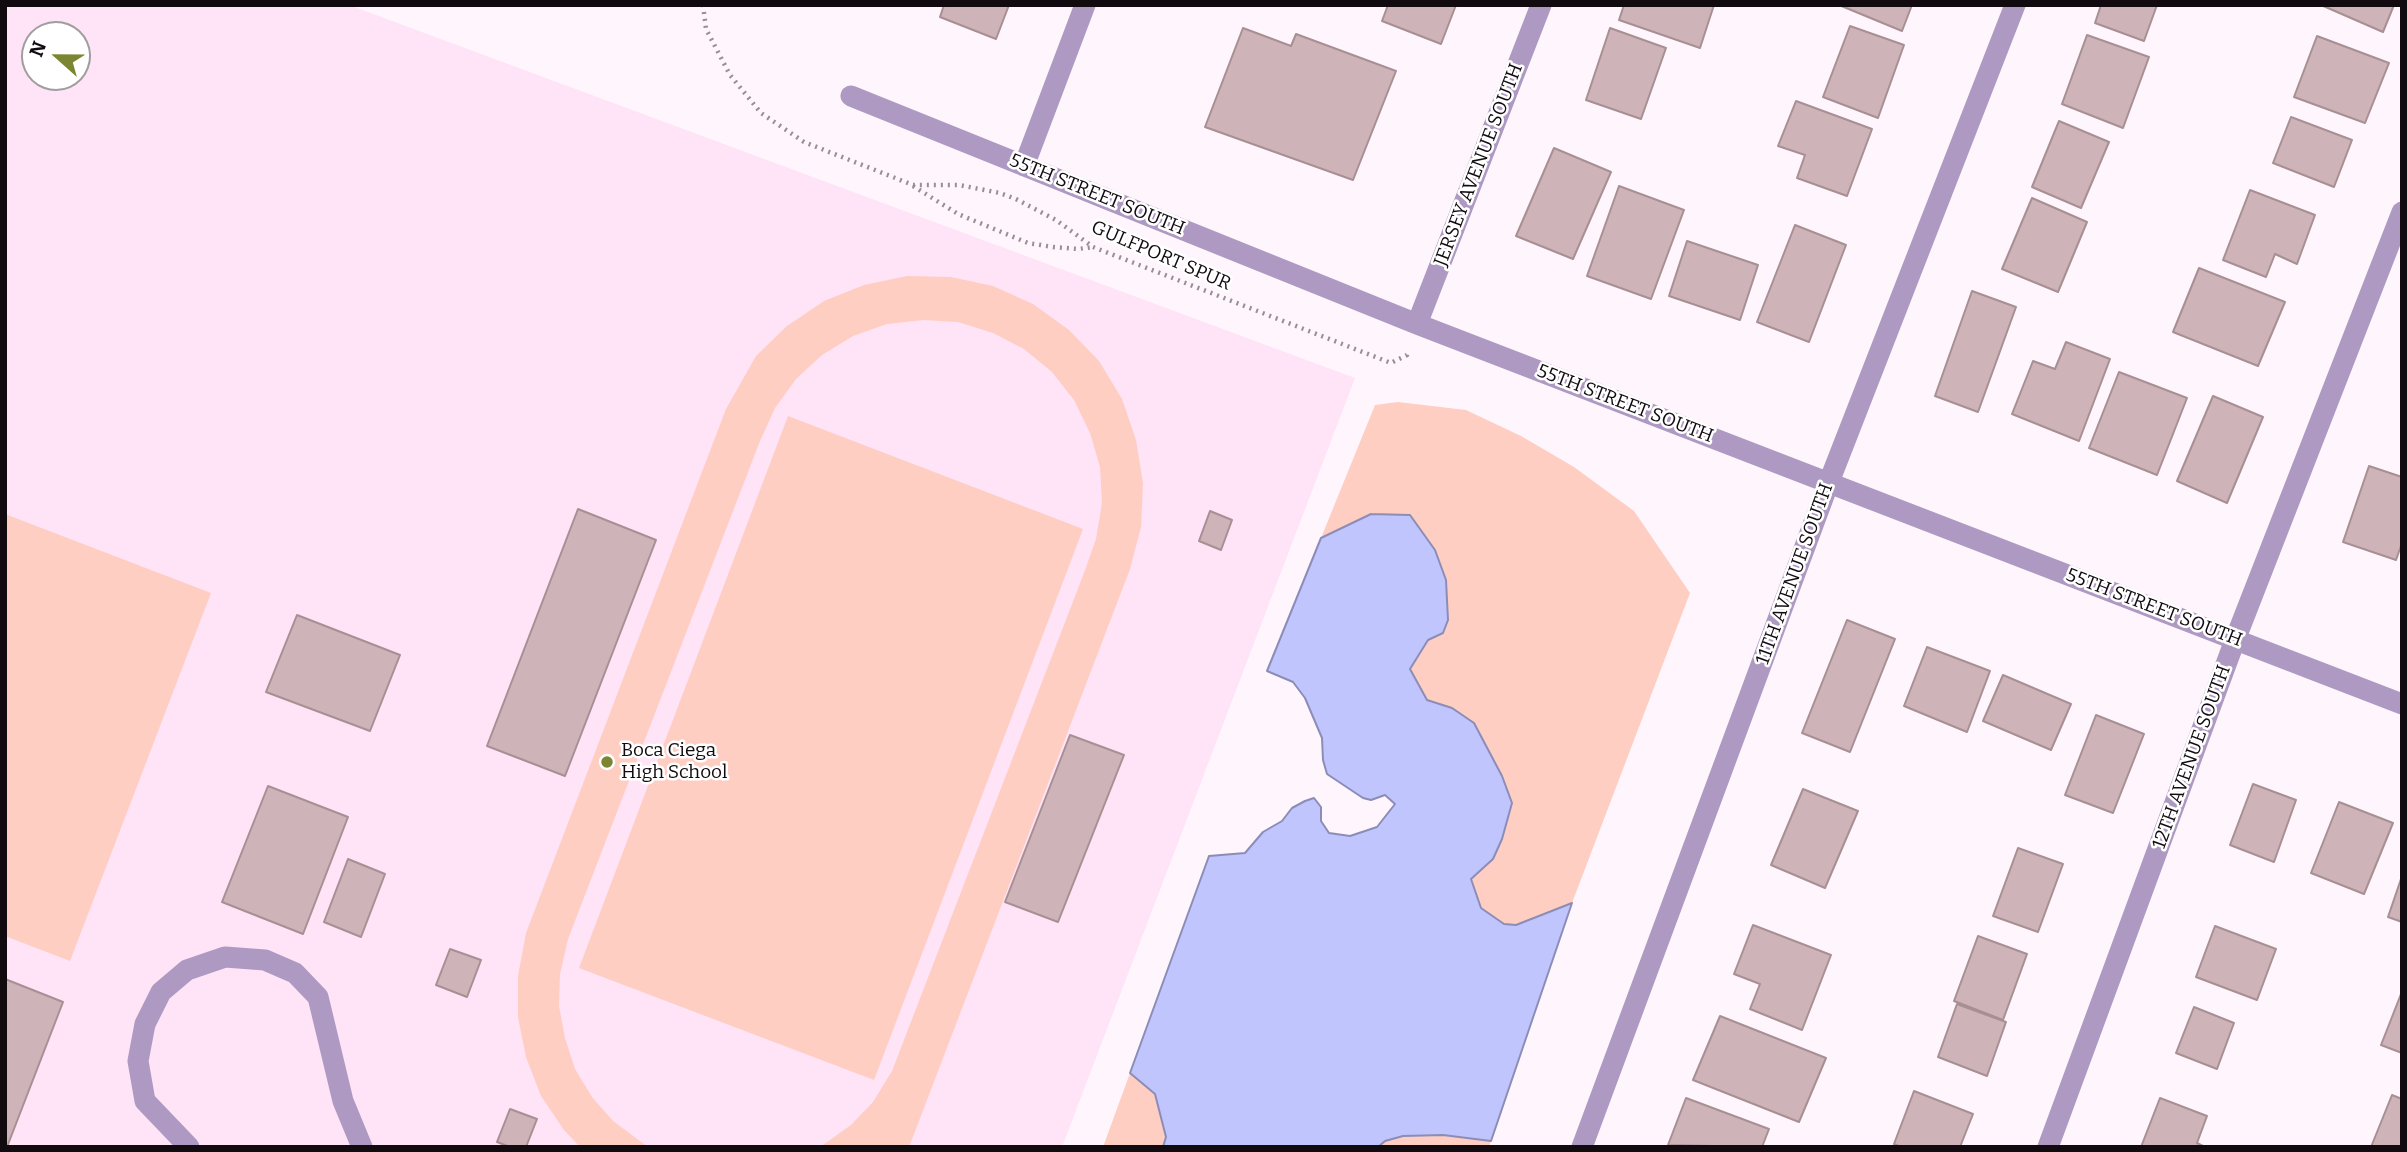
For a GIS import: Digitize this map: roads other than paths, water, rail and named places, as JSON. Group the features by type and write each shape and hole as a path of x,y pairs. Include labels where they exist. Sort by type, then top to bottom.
{"street":[{"path":"1024,166 1085,5"},
{"name":"JERSEY AVENUE SOUTH","path":"1417,324 1541,5"},
{"name":"11TH AVENUE SOUTH","path":"1582,1147 1829,482 2015,5"},
{"name":"55TH STREET SOUTH","path":"851,96 1417,324 2402,704"},
{"name":"12TH AVENUE SOUTH","path":"2048,1147 2235,640 2402,212"},
{"path":"189,1147 145,1101 138,1061 145,1024 161,992 187,970 225,957 265,960 295,973 318,997 343,1101 362,1147"}],"water":[{"path":"1371,514 1410,515 1435,550 1446,580 1448,620 1443,633 1428,640 1410,669 1427,700 1452,708 1474,723 1502,776 1512,803 1493,859 1471,879 1481,908 1504,924 1516,925 1572,903 1491,1141 1443,1135 1403,1136 1385,1141 1378,1147 1163,1147 1166,1137 1155,1094 1130,1073 1209,856 1245,853 1263,832 1282,821 1292,808 1314,798 1321,807 1321,821 1329,833 1350,836 1377,827 1395,804 1385,795 1371,800 1363,798 1327,774 1322,738 1305,698 1293,682 1267,671 1321,538"}],"place":[{"name":"Boca Ciega High School","path":"607,762"}]}
